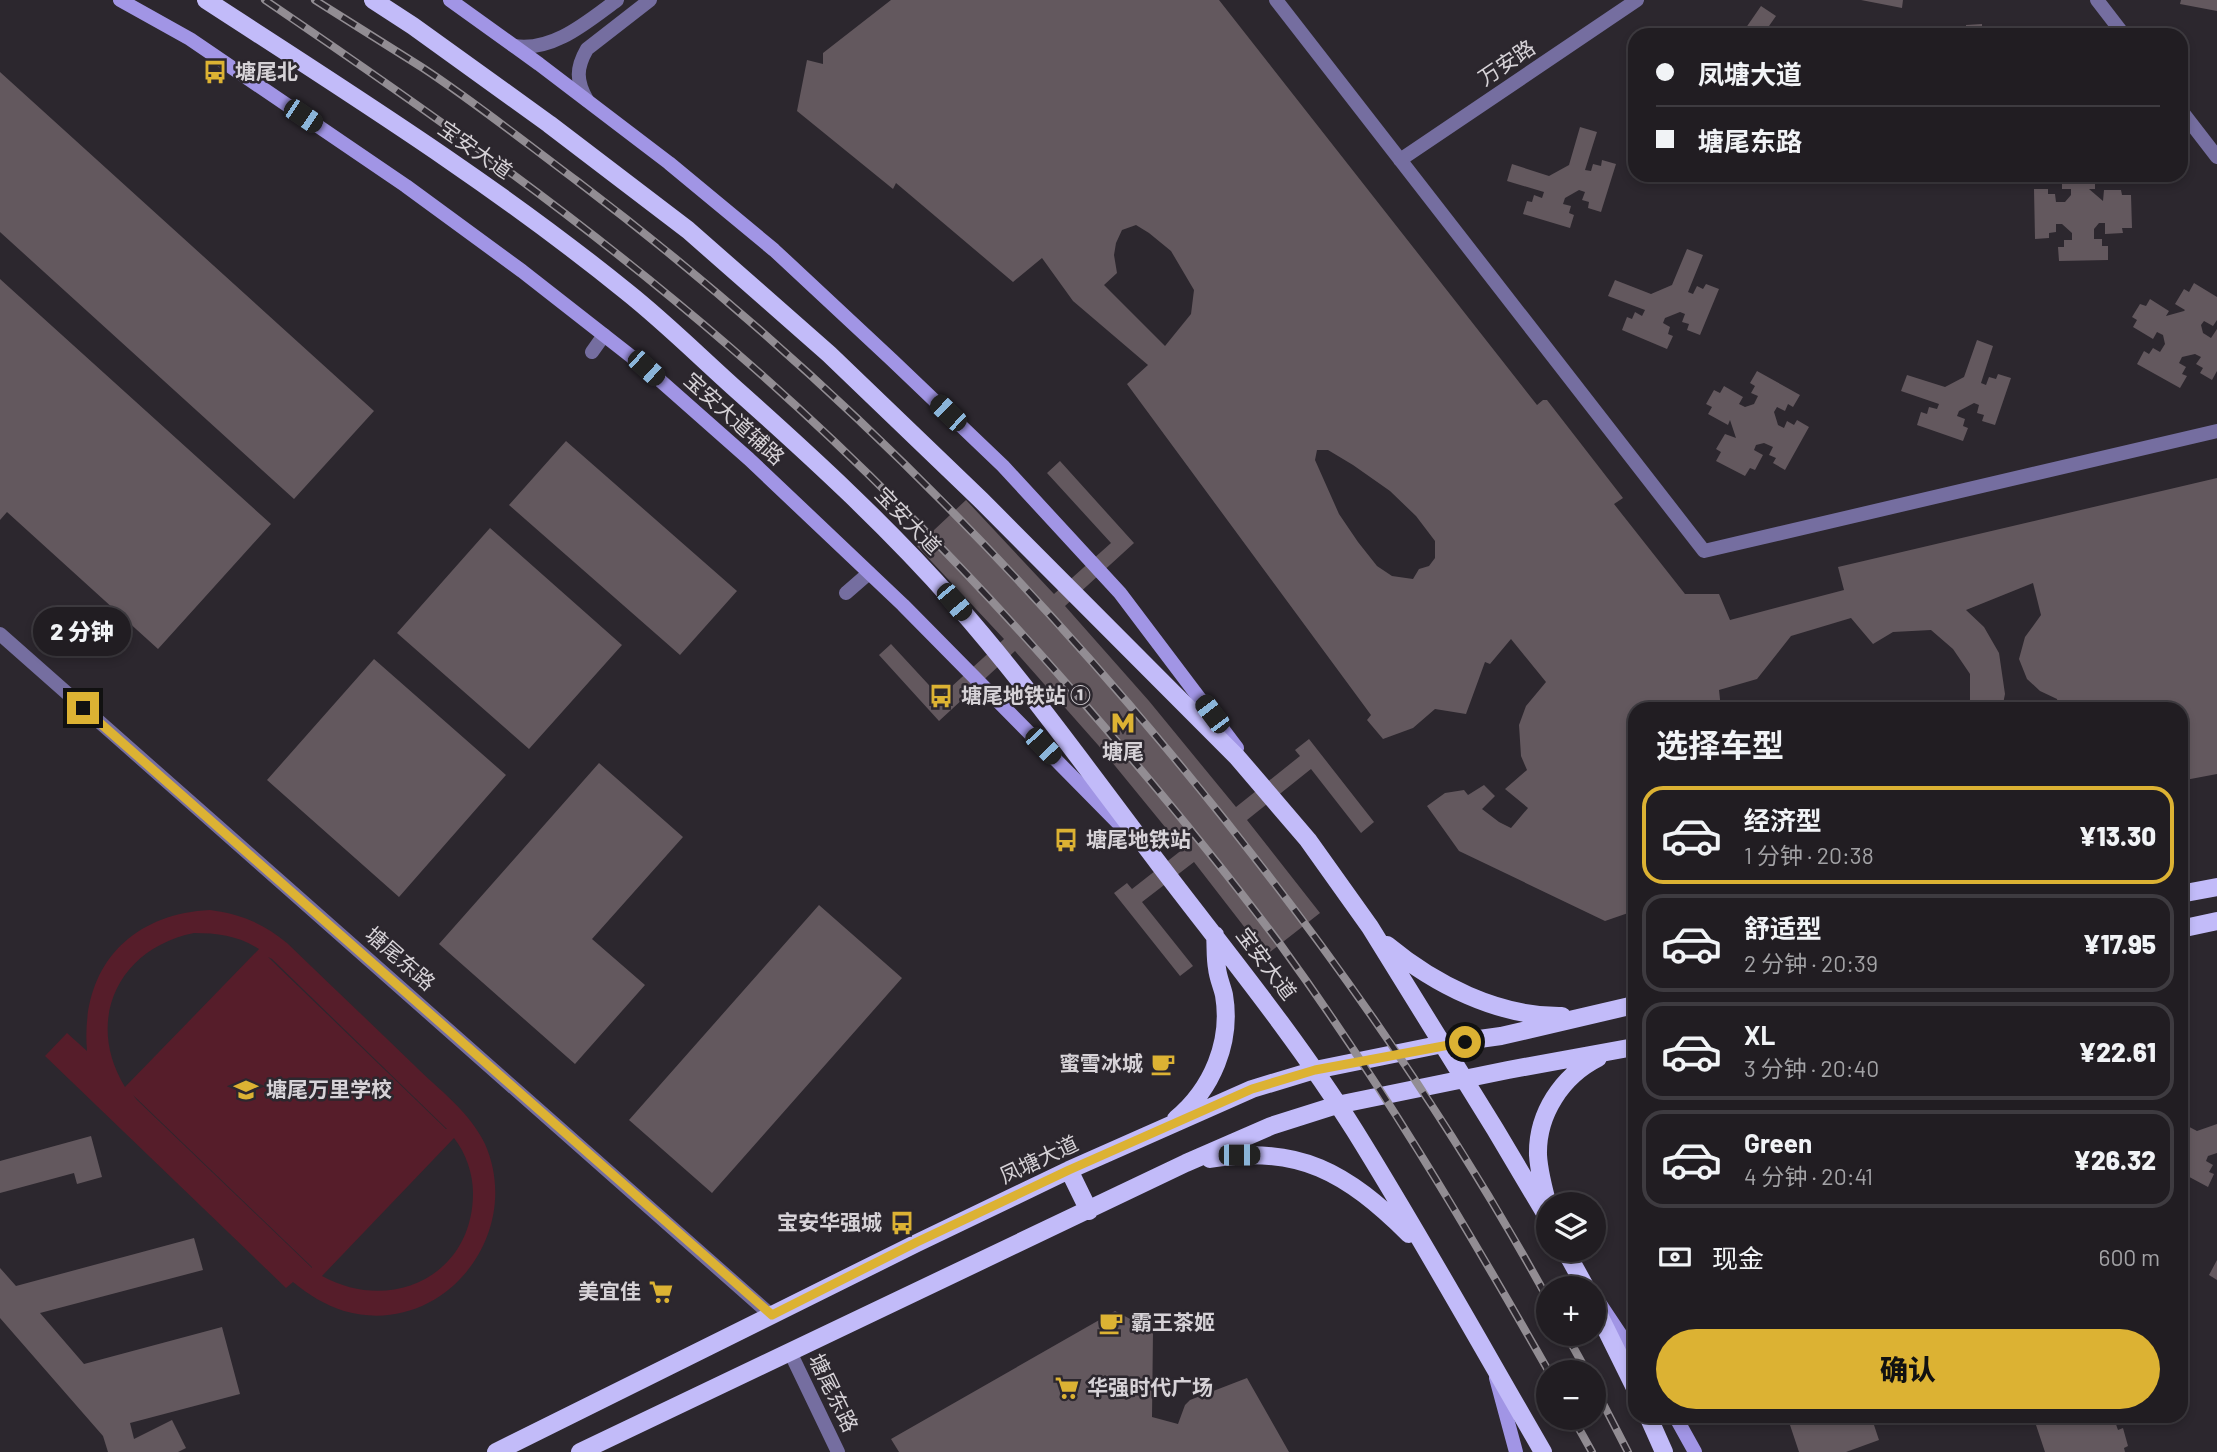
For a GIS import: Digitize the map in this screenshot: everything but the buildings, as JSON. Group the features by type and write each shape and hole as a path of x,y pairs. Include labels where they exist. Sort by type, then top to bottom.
{"main road":[{"name":"宝安大道辅路","path":"120,0 190,39 406,186 523,271 646,368 749,459 869,573 1160,865"},
{"name":"宝安大道","path":"206,0 444,155 540,223 631,295 876,519 954,602 1088,768 1315,1070 1428,1253 1544,1452"},
{"path":"373,0 549,124 688,230 829,354 981,500 1237,757 1308,840 1370,927 1536,1198"},
{"path":"450,0 669,163 774,250 1003,466 1120,593 1275,800"},
{"path":"2188,892 2217,887"},
{"path":"2188,927 2217,921"},
{"path":"1370,927 1386,944 1417,968 1475,998 1516,1011 1583,1016"},
{"path":"1165,1128 1184,1113 1199,1095 1211,1077 1221,1052 1225,1024 1215,935"},
{"name":"凤塘大道","path":"496,1452 917,1242 1069,1170 1252,1089 1315,1070 1443,1044 1501,1036 1628,1006"},
{"path":"580,1452 1186,1163 1271,1126 1337,1104 1626,1049"},
{"path":"1544,1192 1538,1154 1551,1102 1565,1082 1579,1070 1626,1049"},
{"path":"1186,1163 1239,1155 1271,1155 1303,1161 1355,1188 1428,1253"},
{"path":"1069,1170 1088,1211"},
{"path":"1606,1313 1628,1346"},
{"path":"1606,1329 1628,1374"},
{"path":"1492,1363 1516,1452"},
{"path":"1651,1423 1664,1452"},
{"path":"1679,1423 1695,1452"}],"street":[{"path":"514,46 526,48 553,41 584,24 617,0"},
{"path":"587,100 578,80 578,70 587,49 650,0"},
{"path":"1276,0 1704,551 2217,431"},
{"name":"万安路","path":"1400,160 1637,0"},
{"path":"2097,0 2119,28"},
{"path":"2188,119 2217,157"},
{"path":"592,352 604,335"},
{"path":"846,593 869,573"},
{"name":"塘尾东路","path":"0,634 772,1315"},
{"name":"塘尾东路","path":"790,1353 838,1452"}],"shaded area":[{"path":"210,910 231,914 251,920 278,936 453,1102 479,1132 494,1178 494,1212 484,1244 466,1272 442,1294 413,1310 380,1316 337,1309 293,1282 286,1288 45,1056 67,1033 87,1051 87,1022 92,995 101,972 115,952 133,935 155,922 181,914","holes":["194,933 211,934 236,938 259,949 125,1087 113,1062 108,1037 109,1013 116,990 128,971 146,954 168,941","268,957 272,959 446,1129","133,1095 312,1268 137,1100","454,1138 468,1164 473,1193 469,1222 459,1246 443,1266 423,1280 400,1288 375,1291 348,1287 322,1276"]}],"railway":[{"path":"265,0 503,167 675,301 823,431 998,607 1158,790 1317,995 1420,1154 1542,1360"},
{"path":"315,0 462,95 658,244 813,378 888,448 1031,594 1166,748 1322,947 1371,1015 1464,1156 1536,1278"},
{"path":"1573,1346 1580,1360"},
{"path":"1606,1409 1628,1452"},
{"path":"1580,1430 1592,1452"}],"place":[{"name":"塘尾北","path":"215,72"},
{"name":"塘尾地铁站 ①","path":"941,696"},
{"name":"塘尾","path":"1123,723"},
{"name":"塘尾地铁站","path":"1066,840"},
{"name":"蜜雪冰城","path":"1163,1064"},
{"name":"塘尾万里学校","path":"246,1090"},
{"name":"宝安华强城","path":"902,1223"},
{"name":"美宜佳","path":"661,1292"},
{"name":"霸王茶姬","path":"1111,1323"},
{"name":"华强时代广场","path":"1067,1388"}],"route":[{"path":"83,708 772,1315 1069,1170 1252,1089 1315,1070 1465,1042"}]}
